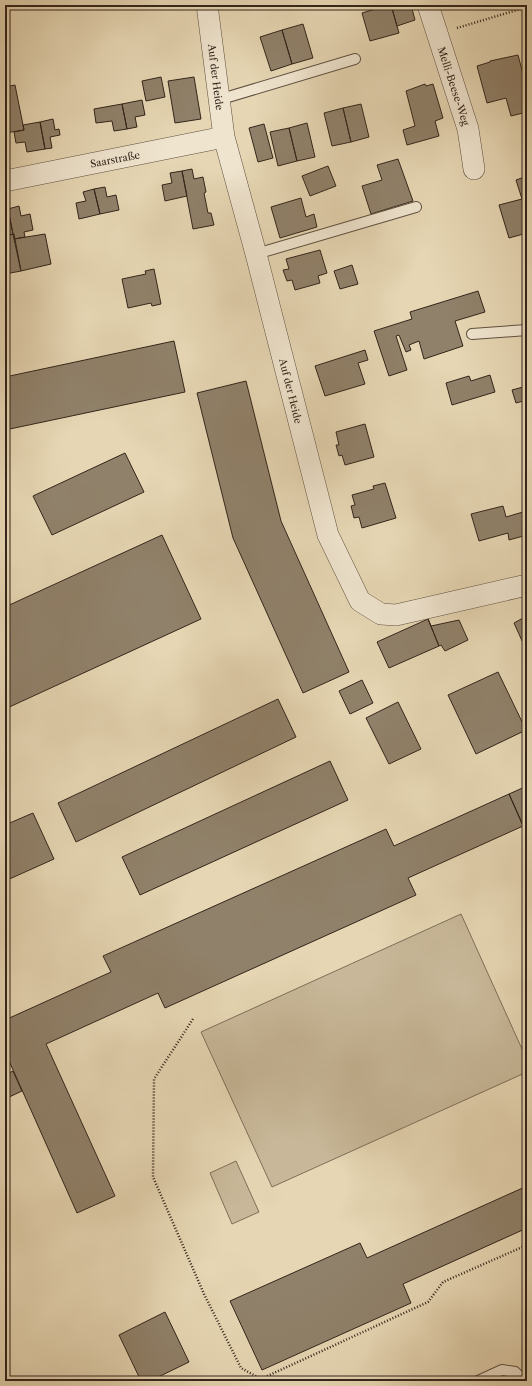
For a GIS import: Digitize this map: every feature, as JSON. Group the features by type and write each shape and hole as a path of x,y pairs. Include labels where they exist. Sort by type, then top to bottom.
{"street":[{"name":"Auf der Heide","path":"207,5 224,138 256,254 328,535 360,601 380,614 396,614 527,585"},
{"name":"Melli-Beese-Weg","path":"428,5 468,129 474,169"},
{"name":"Saarstraße","path":"5,181 224,138"}],"lane":[{"path":"218,100 355,60"},
{"path":"256,254 416,207"},
{"path":"472,334 527,330"},
{"path":"478,1381 502,1370 516,1372 524,1381"}],"path":[{"path":"438,34 527,7"},
{"path":"193,1019 154,1079 153,1177 204,1294 241,1368 262,1380 428,1302 443,1282 527,1245"}],"shaded area":[{"path":"461,914 527,1060 527,1072 272,1187 201,1032"},
{"path":"236,1161 259,1212 232,1224 210,1173"}],"building":[{"path":"391,5 399,33 370,41 362,13"},
{"path":"391,5 411,5 415,20 397,26"},
{"path":"303,24 313,58 292,64 282,30"},
{"path":"282,30 292,64 271,71 260,37"},
{"path":"518,55 527,89 527,112 511,116 506,98 487,103 477,66 490,61"},
{"path":"161,77 165,97 146,101 142,81"},
{"path":"194,77 201,119 175,123 168,81"},
{"path":"425,84 426,86 433,84 443,118 435,121 439,136 407,145 403,130 415,126 406,91"},
{"path":"15,85 24,130 5,133 5,87"},
{"path":"142,100 145,115 135,117 137,127 127,129 122,104"},
{"path":"122,104 127,129 114,131 112,121 96,123 94,109"},
{"path":"361,104 369,137 351,142 343,108"},
{"path":"343,108 351,142 332,146 324,113"},
{"path":"53,119 55,130 59,129 60,135 50,137 52,148 45,149 40,122"},
{"path":"40,122 45,149 27,152 25,142 16,143 14,132 24,130 23,125"},
{"path":"307,123 315,157 297,161 289,128"},
{"path":"264,124 273,158 258,162 249,128"},
{"path":"289,128 297,161 278,166 270,132"},
{"path":"398,159 413,201 371,214 362,186 382,180 377,165"},
{"path":"328,166 336,186 310,196 302,176"},
{"path":"192,169 194,179 203,177 206,192 204,193 208,213 211,213 214,225 193,229 182,171"},
{"path":"182,171 187,196 165,201 162,185 172,183 170,173"},
{"path":"527,176 527,233 509,238 499,205 522,199 516,180"},
{"path":"105,187 107,197 116,195 119,210 100,214 94,189"},
{"path":"94,189 100,214 79,219 76,203 86,201 83,192"},
{"path":"301,198 306,217 314,214 317,227 280,238 271,207"},
{"path":"19,206 21,216 30,214 33,230 24,232 25,237 14,239 8,209"},
{"path":"5,209 8,209 13,234 5,236"},
{"path":"14,234 21,271 5,274 5,236"},
{"path":"45,234 51,264 21,271 14,239"},
{"path":"320,250 327,273 318,276 320,283 295,290 292,280 287,281 283,270 289,269 286,259"},
{"path":"352,265 358,284 340,289 334,271"},
{"path":"154,269 161,304 152,306 151,303 128,308 122,279 146,274 145,271"},
{"path":"478,291 485,312 455,321 463,346 424,359 419,341 409,345 411,350 406,352 399,335 396,336 407,370 389,376 374,331 412,319 410,312"},
{"path":"174,341 185,392 5,430 5,377"},
{"path":"365,350 368,360 358,363 365,384 325,396 315,366"},
{"path":"490,375 495,392 452,405 446,383 469,376 471,381"},
{"path":"246,381 281,521 349,672 303,693 233,538 197,393"},
{"path":"527,386 527,400 516,403 512,390"},
{"path":"365,424 374,457 345,465 342,455 339,456 336,445 339,445 336,432"},
{"path":"125,453 144,492 52,535 33,496"},
{"path":"385,483 396,518 362,528 359,517 354,518 351,506 355,505 352,495 374,489 373,486"},
{"path":"503,506 506,517 523,512 527,526 527,535 509,540 508,533 479,541 471,514"},
{"path":"162,535 201,619 5,709 5,607"},
{"path":"525,617 527,622 527,642 523,643 514,623"},
{"path":"428,619 439,646 389,668 377,642"},
{"path":"428,619 431,626 459,620 468,640 445,651 441,645 439,646"},
{"path":"498,672 526,730 476,754 448,695"},
{"path":"362,680 373,703 350,714 339,691"},
{"path":"278,699 296,737 76,842 58,803"},
{"path":"398,702 421,749 389,764 366,718"},
{"path":"330,761 348,800 140,895 122,857"},
{"path":"527,786 527,834 509,794"},
{"path":"509,794 523,826 408,878 416,895 165,1008 158,993 46,1044 115,1196 77,1213 5,1052 5,1020 111,972 103,956 386,829 394,846"},
{"path":"33,813 54,859 5,881 5,825"},
{"path":"13,1071 22,1091 5,1099 5,1075"},
{"path":"527,1186 527,1228 403,1284 411,1303 262,1370 230,1301 360,1243 367,1258"},
{"path":"165,1312 189,1362 150,1381 141,1381 119,1335"}]}
